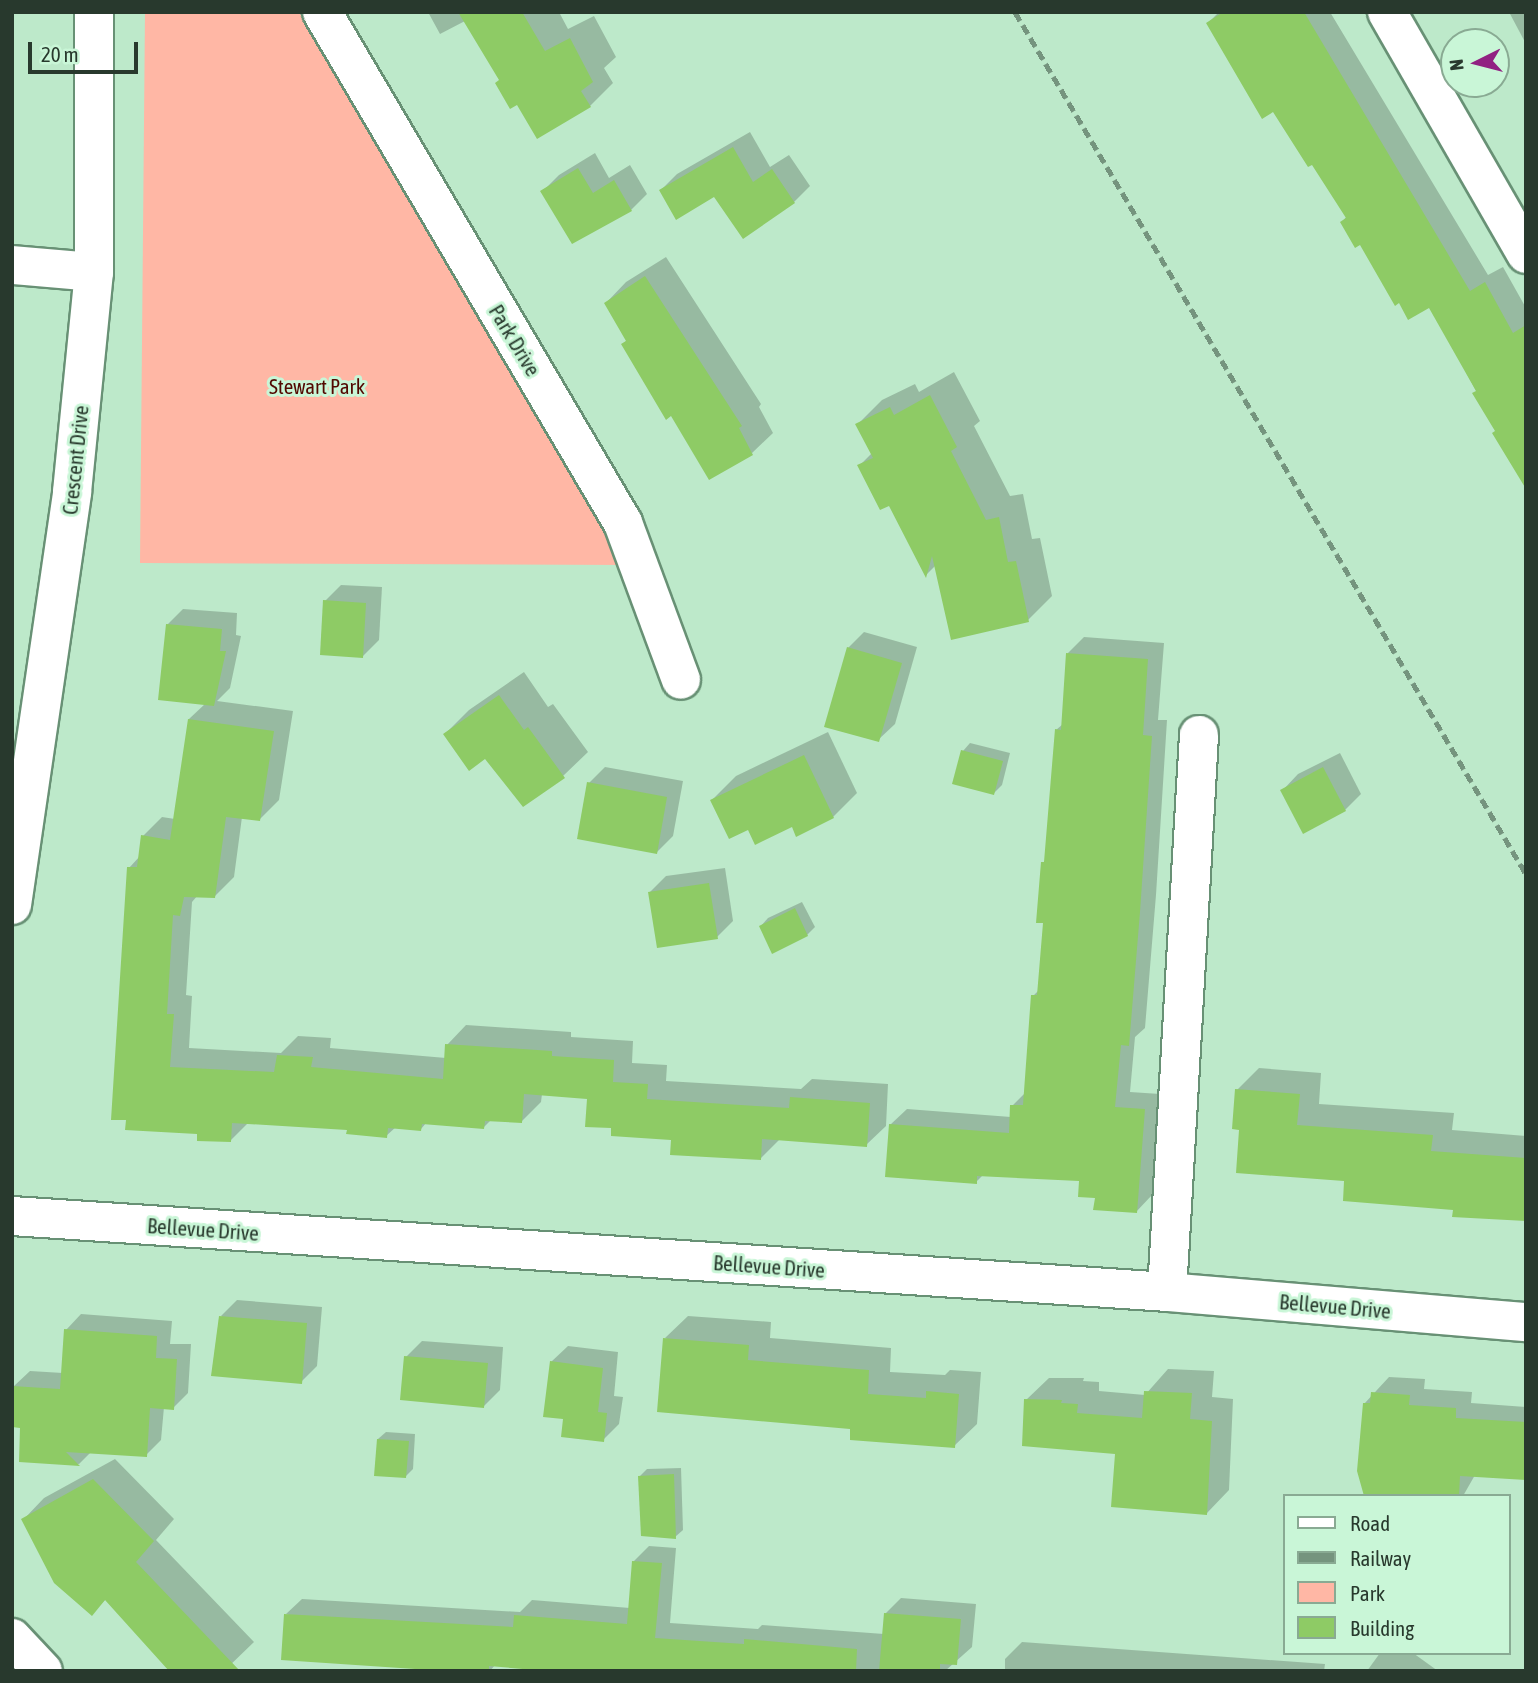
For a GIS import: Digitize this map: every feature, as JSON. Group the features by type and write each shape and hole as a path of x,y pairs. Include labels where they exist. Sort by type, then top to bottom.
{"street":[{"name":"Crescent Drive","path":"12,905 72,492 94,272 94,12"},
{"name":"Park Drive","path":"322,12 623,523 681,680"},
{"path":"1387,12 1516,215 1526,254"},
{"path":"12,265 94,272"},
{"path":"1167,1292 1199,735"},
{"name":"Bellevue Drive","path":"12,1216 1167,1292 1526,1322"},
{"path":"12,1639 43,1671"}],"green space":[{"name":"Stewart Park","path":"145,12 299,12 629,565 140,563"}],"building":[{"path":"458,12 522,12 545,51 570,38 593,82 581,91 591,107 537,139 517,105 510,109 495,83 499,80"},
{"path":"1223,12 1304,12 1470,291 1485,282 1513,333 1526,325 1526,489 1492,433 1495,431 1472,393 1476,391 1429,308 1408,320 1399,303 1395,306 1360,245 1355,248 1340,222 1346,218 1312,165 1308,167 1273,112 1262,119 1206,23"},
{"path":"733,147 753,182 772,169 795,203 743,239 714,197 676,220 659,190"},
{"path":"578,168 593,193 614,180 632,211 572,244 540,191"},
{"path":"645,276 742,426 739,428 753,455 709,480 671,416 666,420 621,344 626,341 604,303"},
{"path":"930,395 957,447 951,451 986,520 999,517 1008,562 1016,561 1029,622 951,640 932,556 926,578 889,506 880,510 857,465 873,458 855,424 890,407 894,415"},
{"path":"323,600 366,603 363,658 320,655"},
{"path":"166,624 222,629 220,651 226,651 214,706 158,700"},
{"path":"847,647 902,663 879,742 824,727"},
{"path":"1066,653 1148,659 1143,735 1152,736 1140,912 1129,1046 1121,1045 1115,1107 1145,1109 1137,1213 1093,1210 1095,1198 1078,1197 1079,1181 977,1176 977,1184 885,1177 889,1124 1009,1133 1010,1105 1023,1105 1031,995 1037,995 1043,923 1036,923 1041,862 1044,862 1055,729 1061,730"},
{"path":"499,695 524,730 528,727 565,778 523,807 485,759 469,771 443,734"},
{"path":"188,719 274,731 260,821 226,817 215,898 184,897 180,916 173,915 167,1014 174,1014 170,1067 274,1072 277,1055 313,1057 311,1067 443,1079 445,1044 552,1051 552,1056 614,1060 613,1082 648,1084 647,1099 789,1108 790,1097 870,1103 867,1147 762,1139 761,1160 670,1155 671,1140 611,1136 611,1128 585,1127 587,1099 524,1094 522,1123 485,1121 484,1129 422,1124 421,1131 388,1128 387,1138 346,1134 347,1130 232,1123 231,1142 197,1141 197,1134 125,1130 126,1120 111,1120 127,867 137,867 141,835 170,840"},
{"path":"961,750 1003,761 994,795 952,784"},
{"path":"804,755 834,818 796,837 792,827 755,845 748,830 729,839 710,800"},
{"path":"1323,767 1346,811 1303,834 1280,790"},
{"path":"587,782 667,797 657,854 577,839"},
{"path":"709,883 718,939 657,948 648,892"},
{"path":"795,908 808,936 772,954 759,926"},
{"path":"1235,1089 1300,1094 1297,1125 1433,1135 1431,1151 1526,1158 1526,1221 1452,1217 1453,1210 1343,1201 1344,1181 1236,1173 1239,1130 1232,1129"},
{"path":"219,1316 307,1323 302,1384 211,1376"},
{"path":"64,1329 157,1336 156,1358 177,1359 174,1410 150,1408 147,1457 66,1452 80,1466 19,1462 20,1428 12,1427 12,1386 60,1389"},
{"path":"663,1338 749,1345 748,1360 869,1370 868,1394 926,1398 926,1391 959,1394 955,1448 850,1440 850,1429 657,1412"},
{"path":"404,1356 488,1363 484,1408 400,1400"},
{"path":"550,1361 603,1368 598,1412 607,1413 604,1442 561,1437 563,1419 543,1417"},
{"path":"1144,1391 1192,1393 1190,1419 1212,1421 1207,1515 1111,1507 1115,1454 1022,1446 1024,1399 1062,1400 1061,1403 1078,1404 1077,1413 1142,1418"},
{"path":"1371,1392 1410,1395 1409,1405 1456,1408 1456,1418 1526,1422 1526,1480 1460,1476 1459,1494 1363,1494 1357,1471 1363,1403 1370,1403"},
{"path":"377,1439 409,1441 406,1478 374,1476"},
{"path":"674,1474 676,1539 641,1536 638,1476"},
{"path":"93,1479 154,1541 136,1562 240,1671 169,1671 105,1600 92,1616 54,1583 21,1519"},
{"path":"632,1561 662,1563 655,1638 744,1644 744,1639 857,1649 856,1671 546,1671 489,1666 489,1671 445,1671 281,1660 284,1614 513,1627 514,1615 627,1624"},
{"path":"884,1613 961,1619 957,1665 940,1664 940,1671 879,1671"}],"railway":[{"path":"1015,12 1526,874"}]}
